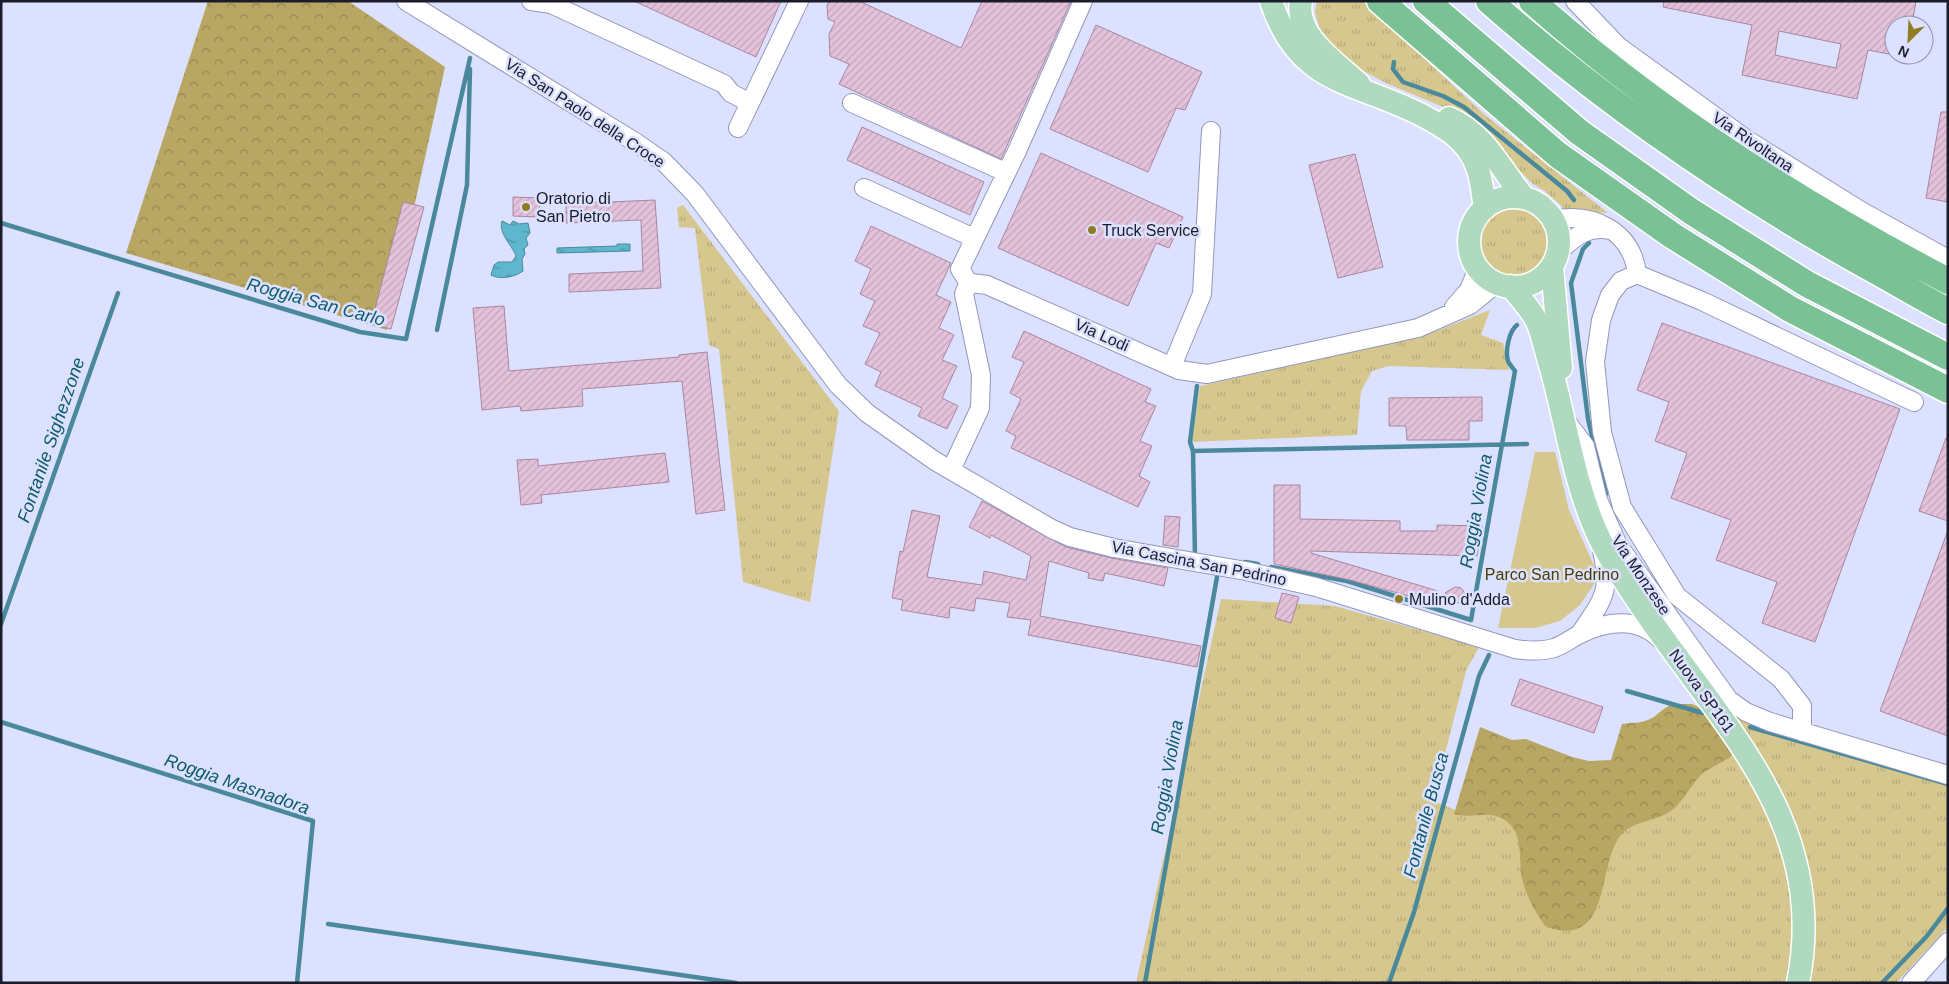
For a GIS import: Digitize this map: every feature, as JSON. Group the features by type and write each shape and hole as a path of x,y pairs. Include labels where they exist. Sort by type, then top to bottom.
{"highway":[{"path":"1380,1 1558,155 1666,231 1790,309 1948,390"},
{"path":"1426,1 1579,132 1692,212 1814,287 1948,356"},
{"path":"1489,1 1592,87 1688,157 1788,222 1948,311"},
{"path":"1532,1 1621,75 1704,135 1852,228 1948,280"}],"main road":[{"path":"1271,1 1279,23 1301,57 1321,73 1413,110 1450,131 1470,152 1480,178 1485,208"},
{"path":"1301,1 1302,22 1314,42 1369,93"},
{"path":"1413,110 1446,117 1467,127 1480,138 1524,198"},
{"path":"1478,268 1471,252 1470,236 1475,220 1485,208 1502,199 1524,198 1541,206 1554,220"},
{"name":"Nuova SP161","path":"1554,220 1559,236 1555,259 1564,415"},
{"path":"1504,285 1533,282 1555,259"},
{"name":"Nuova SP161","path":"1478,268 1504,285 1538,326 1564,415 1580,487 1598,535 1620,575 1760,774 1786,826 1797,863 1803,907 1804,939 1798,983"}],"street":[{"name":"Via San Paolo della Croce","path":"406,1 636,142 664,162 704,204 848,396"},
{"path":"530,1 551,4 682,64 724,84 731,93 750,104"},
{"path":"738,128 799,1"},
{"path":"951,470 980,411 980,375 964,294 970,285 960,269 1005,172 1017,151 1083,1"},
{"name":"Via Rivoltana","path":"1575,1 1618,46 1749,141 1861,211 1948,259"},
{"path":"852,103 1005,172"},
{"path":"1172,366 1202,294 1211,131"},
{"path":"864,188 974,238"},
{"path":"1554,220 1571,217 1587,218 1611,231 1630,250 1635,262 1636,274"},
{"path":"1555,259 1583,232 1598,228 1611,231"},
{"name":"Via Lodi","path":"1429,324 1456,306 1467,294 1478,268"},
{"path":"1802,732 1802,706 1781,679 1677,596 1622,507 1602,432 1595,362 1601,320 1610,295 1621,281 1636,274 1702,301 1914,402"},
{"name":"Via Lodi","path":"970,285 978,282 987,285 1172,366 1193,373 1216,374 1402,333 1429,324 1470,305 1504,285"},
{"name":"Via Cascina San Pedrino","path":"848,396 884,425 951,470 1036,521 1070,537 1114,548 1246,571 1316,587 1515,649 1532,652 1560,646 1579,634 1616,623 1634,624 1655,634 1681,662"},
{"name":"Via Monzese","path":"1564,415 1584,446 1598,500 1618,545 1720,689 1746,712 1802,732 1948,775"},
{"name":"Via Cascina San Pedrino","path":"1579,634 1601,602 1606,589 1607,571 1598,535"},
{"path":"1911,983 1948,942"}],"green space":[{"path":"208,1 348,1 445,67 387,330 126,253"},
{"path":"1317,1 1362,1 1485,115 1608,213 1566,210 1545,191 1533,184 1481,132 1455,112 1386,83 1350,64 1319,27 1315,12"},
{"path":"683,205 839,411 810,602 743,582 719,349 709,345 695,228 679,227 677,208"},
{"path":"1508,209 1520,209 1532,214 1542,224 1547,236 1545,255 1532,270 1520,275 1508,275 1496,270 1486,260 1481,248 1481,236 1486,224 1496,214"},
{"path":"1490,310 1481,335 1503,343 1509,370 1389,366 1372,371 1361,391 1357,435 1192,442 1200,386 1431,333"},
{"name":"Parco San Pedrino","path":"1535,452 1555,452 1569,510 1596,570 1594,584 1580,605 1560,621 1535,628 1498,628"},
{"path":"1221,599 1335,606 1479,647 1466,671 1433,801 1458,811 1703,767 1735,752 1783,847 1794,920 1789,983 1136,983"},
{"path":"1673,704 1692,704 1701,708 1732,746 1732,755 1703,773 1676,807 1664,815 1627,829 1622,834 1612,853 1598,903 1592,917 1582,927 1567,931 1546,927 1532,904 1524,885 1518,838 1510,824 1497,816 1454,814 1480,727 1512,740 1526,739 1572,757 1589,761 1611,760 1622,724 1647,721"},
{"path":"1724,711 1857,757 1948,783 1948,927 1896,983 1809,983 1814,930 1813,903 1804,849 1786,799 1768,767"}],"water":[{"path":"502,221 510,225 513,221 519,224 528,223 530,233 526,238 528,245 524,249 525,254 522,259 523,271 503,278 491,275 494,265 498,262 512,262 516,256 502,230"},
{"path":"617,244 630,244 630,251 557,253 557,248 617,246"}],"building":[{"path":"634,1 781,1 756,57"},
{"path":"829,1 859,1 961,48 982,1 1071,1 1001,159 839,84 849,64 830,56 829,34 835,22 828,19 827,6"},
{"path":"1664,1 1916,1 1914,15 1884,15 1884,53 1868,50 1857,99 1742,75 1752,25 1663,7","holes":["1779,31 1841,44 1836,68 1775,55"]},
{"path":"1096,25 1202,72 1185,110 1176,108 1148,172 1050,129"},
{"path":"1941,112 1948,112 1948,202 1926,198"},
{"path":"862,127 984,182 970,215 847,160"},
{"path":"1041,153 1183,217 1169,248 1156,243 1128,306 998,248"},
{"path":"1355,154 1383,267 1338,278 1309,165"},
{"name":"Oratorio di San Pietro","path":"513,197 540,198 539,217 513,216"},
{"path":"655,200 661,288 569,292 569,274 643,271 641,220 566,223 566,204"},
{"path":"403,202 424,207 391,329 371,324"},
{"path":"871,226 951,263 936,295 951,302 939,328 954,335 942,360 957,366 942,398 958,406 947,429 918,416 922,408 875,386 881,372 865,364 880,333 863,326 875,301 860,294 871,269 855,261"},
{"path":"504,306 509,371 679,357 679,355 707,352 725,510 696,514 682,381 582,389 583,406 521,411 520,406 482,410 473,308"},
{"path":"1662,323 1900,409 1815,642 1762,623 1777,582 1716,560 1731,520 1671,498 1687,453 1655,441 1669,402 1637,390"},
{"path":"1024,331 1151,389 1145,402 1156,406 1140,441 1152,446 1139,476 1150,482 1138,507 1011,448 1016,436 1006,431 1021,399 1010,393 1024,362 1012,357"},
{"path":"1482,397 1482,421 1469,421 1469,440 1407,440 1406,426 1389,426 1389,398"},
{"path":"1946,438 1948,438 1948,521 1919,511"},
{"path":"665,453 669,482 541,495 542,503 521,505 517,460 538,459 538,466"},
{"path":"1274,485 1300,485 1300,519 1400,521 1400,531 1437,531 1437,525 1482,526 1477,556 1311,551 1311,553 1438,591 1434,603 1350,580 1274,564"},
{"path":"982,501 1066,547 1111,558 1168,568 1164,586 1105,573 1103,581 1088,578 1089,573 1049,561 1040,616 1201,646 1197,667 1028,635 1031,620 1007,617 1010,603 976,598 974,611 950,607 949,618 901,610 903,600 892,598 900,551 903,552 912,510 940,516 927,577 982,585 984,571 1026,580 1031,556 991,535 990,538 969,527"},
{"path":"1165,516 1180,517 1178,547 1163,545"},
{"path":"1948,533 1948,736 1880,711"},
{"path":"1455,587 1461,588 1465,593 1464,600 1458,603 1452,602 1445,593"},
{"path":"1282,593 1299,597 1291,623 1275,618"},
{"path":"1520,679 1603,707 1594,733 1511,705"}],"waterway":[{"name":"Roggia San Carlo","path":"1,223 360,332 406,339 470,58"},
{"name":"Roggia Violina","path":"1394,62 1393,69 1403,82 1443,96 1464,107 1567,191 1574,200"},
{"path":"437,330 467,185 470,69"},
{"path":"1589,243 1583,249 1571,283 1588,419 1606,494"},
{"name":"Fontanile Sighezzone","path":"1,624 118,293"},
{"name":"Roggia Violina","path":"1271,567 1347,581 1471,620 1515,371 1508,361 1507,347 1510,336 1517,325"},
{"path":"1193,451 1190,442 1197,386"},
{"path":"1195,557 1193,451 1527,444"},
{"name":"Roggia Violina","path":"1245,562 1258,564"},
{"name":"Roggia Violina","path":"1145,983 1217,577"},
{"name":"Fontanile Busca","path":"1389,983 1414,912 1479,676 1489,655"},
{"path":"1627,691 1703,713"},
{"name":"Roggia Masnadora","path":"1,722 313,821 297,983"},
{"path":"1750,727 1948,784"},
{"path":"1882,983 1927,936 1948,908"},
{"path":"328,924 736,983"}],"place":[{"name":"Oratorio di San Pietro","path":"526,207"},
{"name":"Truck Service","path":"1092,230"},
{"name":"Mulino d'Adda","path":"1399,599"}]}
